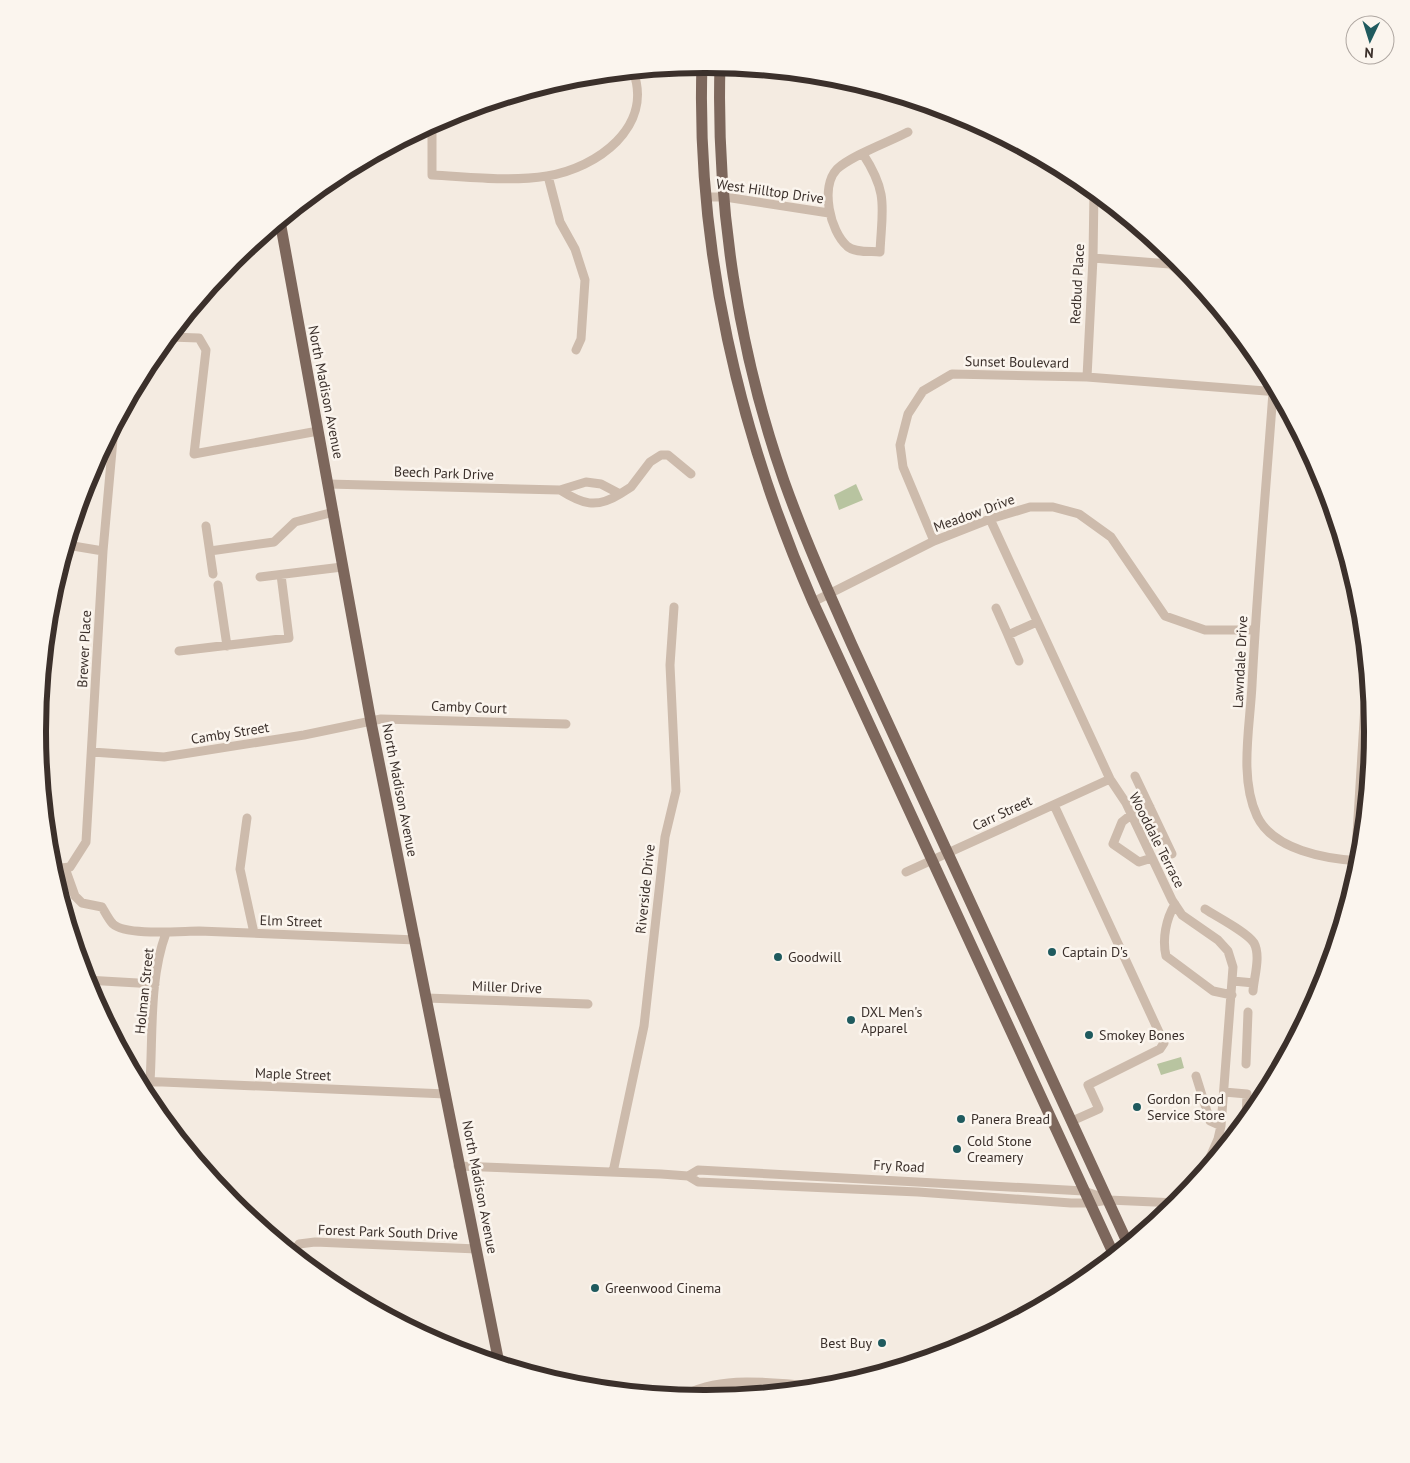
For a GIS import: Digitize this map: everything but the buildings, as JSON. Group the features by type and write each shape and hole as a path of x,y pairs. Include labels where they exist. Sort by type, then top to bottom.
{"main road":[{"path":"702,73 702,135 707,197 711,238 725,329 750,429 766,480 792,553 813,602 1111,1250"},
{"path":"720,73 722,176 726,225 749,354 780,467 813,558 1125,1238"},
{"name":"North Madison Avenue","path":"281,228 371,722 416,940 458,1166 477,1249 497,1356"}],"street":[{"path":"432,133 432,175 519,179 548,176 572,169 614,144 627,131 635,115 639,87 635,77"},
{"name":"West Hilltop Drive","path":"863,154 876,174 882,193 880,252 847,247 829,213 828,192 830,178 844,163 908,132"},
{"path":"548,176 560,222 575,249 585,280 581,339 576,350"},
{"name":"West Hilltop Drive","path":"707,197 725,197 829,213"},
{"name":"Redbud Place","path":"1086,377 1093,258 1094,200"},
{"path":"1093,258 1165,261"},
{"path":"177,337 199,338 206,350 194,454 318,431"},
{"name":"Sunset Boulevard","path":"934,542 903,466 900,445 908,414 924,391 952,374 1086,377 1269,391"},
{"name":"Lawndale Drive","path":"1274,401 1255,630 1247,783 1258,817 1277,839 1302,852 1351,860"},
{"name":"Brewer Place","path":"67,867 86,842 103,551 113,443"},
{"name":"Beech Park Drive","path":"560,490 576,500 594,505 631,487 650,462 661,455 668,455 691,474"},
{"name":"Beech Park Drive","path":"328,484 560,490 586,482 601,484 620,494"},
{"name":"Meadow Drive","path":"813,602 934,542 990,519 1030,507 1052,507 1079,514 1111,537 1165,616 1205,630 1255,630"},
{"path":"210,551 274,542 295,522 334,512"},
{"name":"Wooddale Terrace","path":"990,519 1110,779 1132,815 1175,904 1182,915 1218,940 1228,951 1233,967 1233,981 1221,1126 1217,1146"},
{"path":"206,526 213,574"},
{"path":"73,546 103,551"},
{"path":"260,577 342,567"},
{"path":"179,651 289,638 281,575"},
{"path":"218,585 227,646"},
{"name":"Riverside Drive","path":"612,1172 644,1026 665,836 676,790 670,665 674,607"},
{"path":"996,608 1019,660"},
{"path":"1008,635 1037,622"},
{"name":"Camby Court","path":"371,722 381,719 421,719 566,724"},
{"name":"Camby Street","path":"92,752 164,757 371,722"},
{"path":"1361,785 1364,731"},
{"path":"1135,776 1172,854"},
{"name":"Carr Street","path":"906,872 1110,779"},
{"path":"1054,805 1164,1043 1160,1049 1088,1085 1099,1109 1072,1121"},
{"path":"1150,807 1132,815 1119,826 1112,844 1139,862 1152,858"},
{"path":"247,818 240,869 254,933"},
{"path":"61,868 67,867"},
{"name":"Elm Street","path":"67,867 75,896 82,903 102,907 114,924 122,928 166,933 199,931 416,940"},
{"path":"1175,904 1168,916 1164,947 1166,956 1212,991 1232,995"},
{"path":"1205,909 1246,935 1254,943 1256,955 1253,987 1233,981"},
{"name":"Holman Street","path":"150,1082 155,984 160,949 166,933"},
{"path":"95,981 155,984"},
{"name":"Miller Drive","path":"426,998 588,1004"},
{"path":"1246,1064 1248,1012"},
{"path":"1229,1036 1247,1038"},
{"path":"1196,1076 1210,1121 1221,1126"},
{"name":"Maple Street","path":"150,1082 446,1094"},
{"path":"1224,1092 1247,1094 1247,1106"},
{"name":"Fry Road","path":"458,1166 688,1176 698,1182 920,1192 1089,1203 1108,1200 1165,1202"},
{"name":"Fry Road","path":"688,1176 698,1170 926,1180 1084,1191 1108,1200"},
{"name":"Forest Park South Drive","path":"297,1248 299,1244 315,1242 477,1249"},
{"path":"695,1390 720,1383 786,1385"}],"green space":[{"path":"856,484 863,500 839,510 834,495"},
{"path":"1181,1057 1184,1068 1161,1075 1157,1064"}],"place":[{"name":"Captain D's","path":"1052,952"},
{"name":"Goodwill","path":"778,957"},
{"name":"DXL Men's Apparel","path":"851,1020"},
{"name":"Smokey Bones","path":"1089,1035"},
{"name":"Gordon Food Service Store","path":"1137,1107"},
{"name":"Panera Bread","path":"961,1119"},
{"name":"Cold Stone Creamery","path":"957,1149"},
{"name":"Greenwood Cinema","path":"595,1288"},
{"name":"Best Buy","path":"882,1343"}]}
